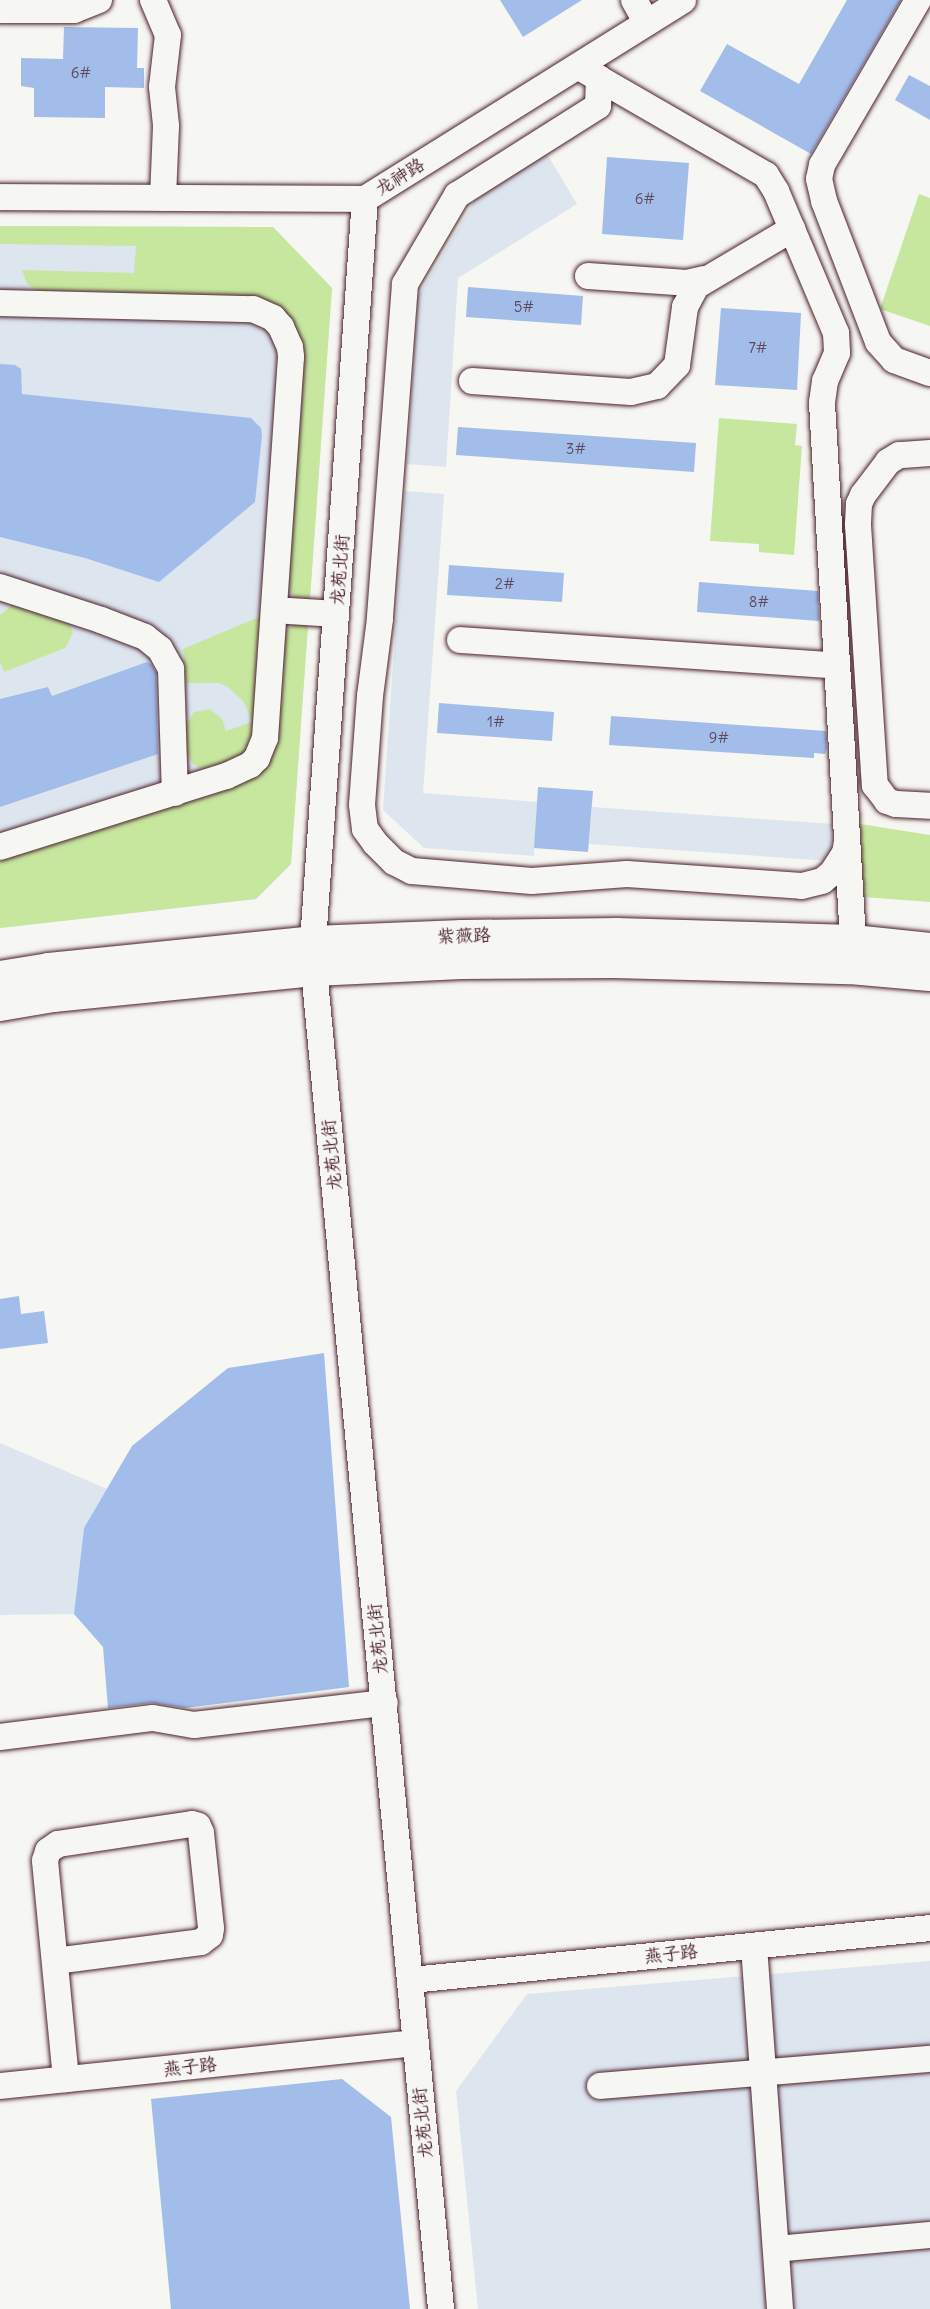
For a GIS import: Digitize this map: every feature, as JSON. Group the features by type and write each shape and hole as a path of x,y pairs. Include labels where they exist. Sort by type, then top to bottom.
{"main road":[{"name":"紫薇路","path":"0,977 49,969 314,956 617,933 853,941 930,949"},
{"name":"紫薇路","path":"0,1005 314,956 461,963 614,962 850,968 930,975"}],"street":[{"path":"0,10 74,10 99,0"},
{"path":"153,0 168,35 162,87 166,126 163,198"},
{"path":"634,0 647,22"},
{"name":"龙神路","path":"0,197 365,199 589,72 647,22 683,0"},
{"path":"918,0 822,165 819,179 824,201 878,342 894,360 930,373"},
{"path":"589,72 758,169 771,182 837,342 835,362 825,381 822,403 853,941"},
{"path":"589,72 598,106 457,195 405,284 380,619 370,696 362,805 365,829 394,862 412,871 540,881 627,874 802,886 822,881 832,873 845,853 847,842"},
{"name":"龙苑北街","path":"365,199 314,956 412,1980 441,2309"},
{"path":"472,381 631,392 648,390 664,380 677,365 682,322 688,296 705,279 792,229"},
{"path":"588,276 687,283 705,279"},
{"path":"642,280 655,284 669,294 682,322"},
{"path":"0,303 253,309 273,318 286,336 291,357 265,738 257,758 239,772 0,847"},
{"path":"930,453 899,455 888,462 863,495 858,525 875,785 887,801 896,804 930,806"},
{"path":"0,587 112,624 145,637 160,649 171,669 175,793"},
{"path":"274,610 336,614"},
{"path":"460,640 837,666"},
{"path":"0,1737 153,1718 194,1725 385,1703"},
{"path":"55,1961 201,1942 210,1935 201,1833 198,1826 192,1824 58,1844 48,1851 45,1861 66,2079"},
{"name":"燕子路","path":"412,1980 930,1928"},
{"path":"754,1946 780,2309"},
{"name":"燕子路","path":"0,2086 416,2043"},
{"path":"600,2086 930,2060"},
{"path":"776,2249 930,2235"}],"shaded area":[{"path":"547,154 577,204 458,278 446,467 407,464 418,296 476,198"},
{"path":"0,226 273,227 332,288 291,864 256,899 0,928"},
{"path":"405,491 444,494 423,793 537,802 534,856 424,848 383,810"},
{"path":"592,807 833,824 830,861 589,844"},
{"path":"0,1443 107,1489 84,1528 74,1614 0,1615"},
{"path":"930,1961 930,2309 478,2309 456,2091 527,1994"}],"green space":[{"path":"919,194 930,198 930,326 880,309"},
{"path":"0,226 273,227 332,288 310,599 295,598 286,588 300,357 262,299 244,296 38,291 27,284 22,270 134,273 136,246 0,244"},
{"path":"719,418 797,424 795,445 802,446 794,555 759,552 759,544 710,541"},
{"path":"19,599 68,617 73,633 65,648 4,672 0,662 0,615"},
{"path":"264,615 254,741 240,760 205,771 193,764 186,750 186,725 194,712 210,709 222,719 226,731 252,722 244,702 228,687 219,683 186,683 183,649"},
{"path":"297,623 308,626 291,864 256,899 0,928 0,859 71,839 249,777 282,635"},
{"path":"854,823 930,835 930,902 863,897"}],"building":[{"path":"500,0 582,0 523,37"},
{"path":"847,0 901,0 811,154 700,91 727,44 799,84"},
{"path":"64,27 138,28 137,68 144,68 144,88 105,87 105,118 34,117 34,88 21,86 21,58 63,59"},
{"path":"909,75 930,86 930,120 895,100"},
{"path":"607,157 689,163 683,240 602,234"},
{"path":"468,287 583,296 581,325 466,317"},
{"path":"721,308 801,313 797,390 715,385"},
{"path":"0,364 15,365 21,369 22,394 251,418 261,428 262,435 255,502 159,582 85,558 0,537"},
{"path":"458,427 696,443 694,472 456,455"},
{"path":"449,565 564,573 562,602 447,595"},
{"path":"699,582 818,591 819,621 697,612"},
{"path":"147,662 151,664 156,673 158,754 0,807 0,699 48,687 52,696"},
{"path":"439,703 554,712 552,741 437,733"},
{"path":"611,716 826,731 827,748 825,754 814,753 814,758 609,745"},
{"path":"538,787 593,791 588,852 534,848"},
{"path":"19,1296 21,1314 44,1311 48,1343 0,1349 0,1299"},
{"path":"324,1353 349,1687 185,1708 151,1703 108,1708 103,1647 74,1614 84,1528 132,1446 228,1368"},
{"path":"342,2079 391,2117 410,2309 171,2309 151,2099"}]}
